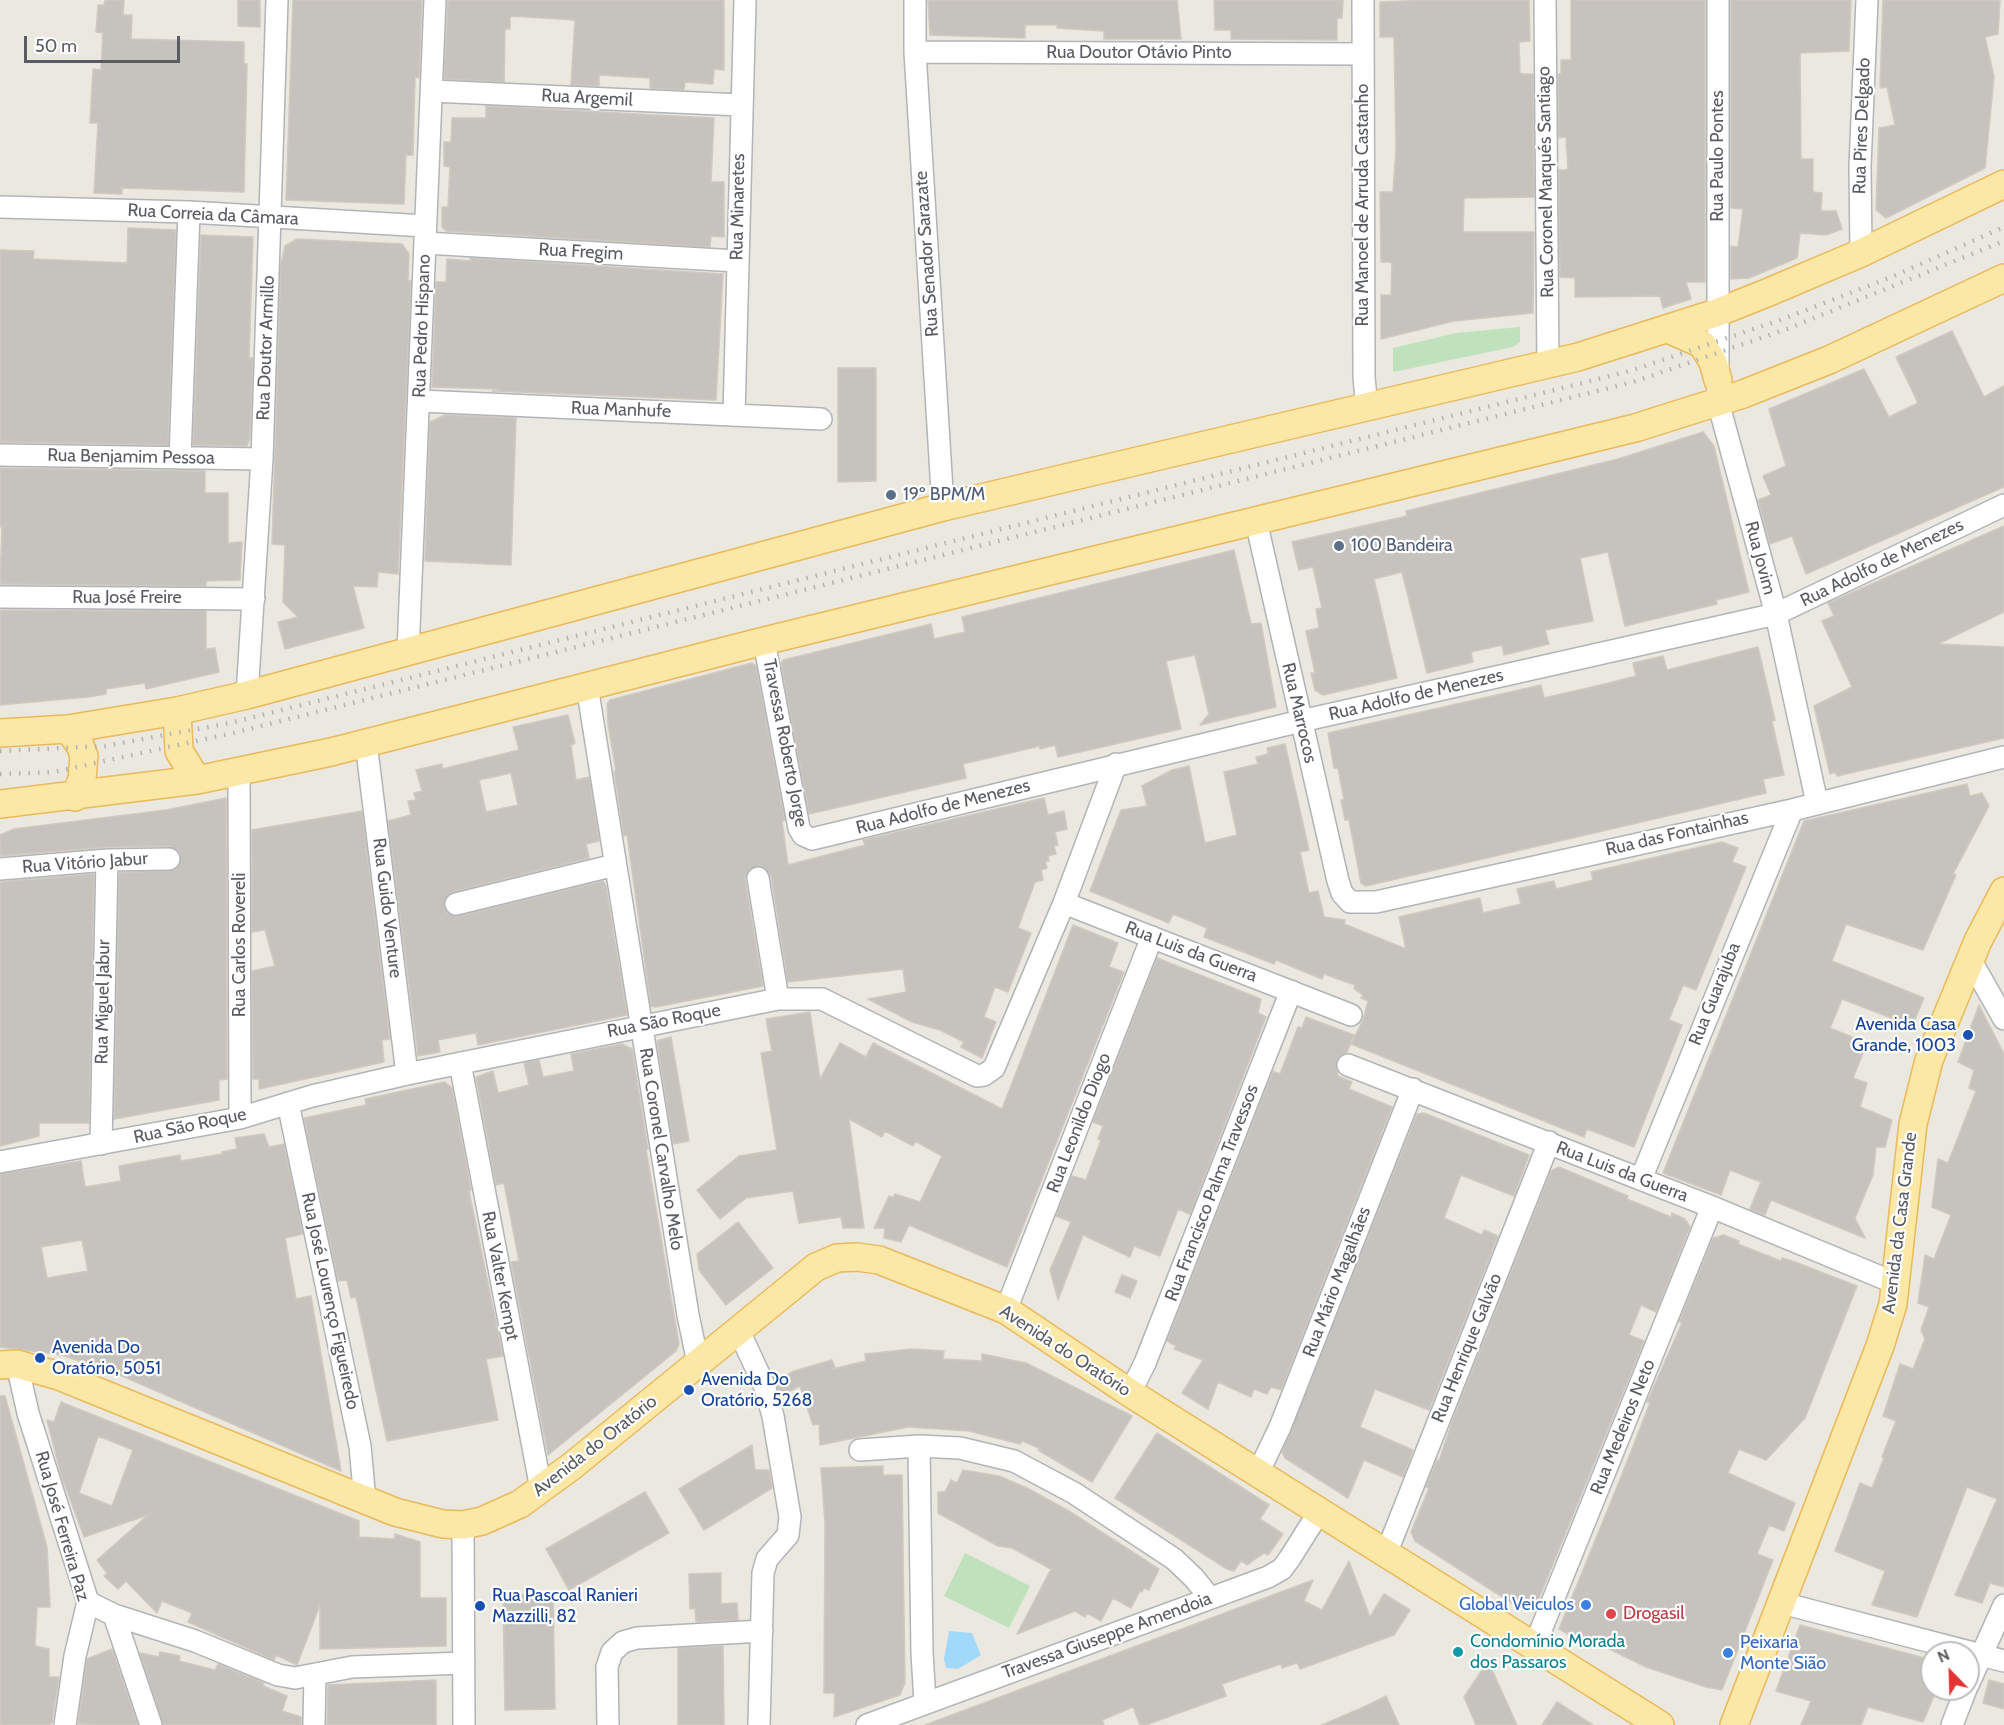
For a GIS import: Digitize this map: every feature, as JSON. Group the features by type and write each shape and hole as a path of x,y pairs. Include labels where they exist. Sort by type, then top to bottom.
{"main road":[{"path":"0,733 68,729 177,711 247,695 943,507 1548,365 1719,312 1861,253 2004,184"},
{"path":"0,804 75,797 197,780 366,743 764,640 1635,428 1718,391 1829,360 2004,278"},
{"path":"1668,329 1702,344 1713,362 1718,391"},
{"path":"177,711 179,751 197,780"},
{"path":"68,729 80,745 84,756 82,779 75,797"},
{"name":"Avenida da Casa Grande","path":"1734,1725 1880,1346 1893,1304 1913,1124 1929,1060 1970,959 2004,891"},
{"name":"Avenida do Oratório","path":"9,1365 59,1376 365,1501 442,1524 463,1525 482,1521 519,1504 541,1489 816,1267 837,1258 857,1257 879,1260 1006,1310 1130,1393 1660,1725"}],"street":[{"name":"Rua Doutor Armillo","path":"247,695 262,459 277,0"},
{"name":"Rua Pedro Hispano","path":"408,652 435,0"},
{"name":"Rua Minaretes","path":"734,415 745,0"},
{"name":"Rua Senador Sarazate","path":"915,0 915,52 943,507"},
{"name":"Rua Manoel de Arruda Castanho","path":"1363,0 1364,377 1367,409"},
{"name":"Rua Coronel Marqués Santiago","path":"1545,0 1548,365"},
{"name":"Rua Paulo Pontes","path":"1718,0 1719,312"},
{"name":"Rua Pires Delgado","path":"1861,253 1860,166 1867,0"},
{"name":"Rua Doutor Otávio Pinto","path":"915,52 1362,54"},
{"name":"Rua Argemil","path":"432,91 741,105"},
{"path":"2004,174 2004,184"},
{"name":"Rua Correia da Câmara","path":"0,207 189,212 270,217 425,234"},
{"path":"180,458 189,212"},
{"name":"Rua Fregim","path":"425,234 737,261"},
{"name":"Rua Jovim","path":"1719,312 1718,391 1776,614 1817,803"},
{"name":"Rua Manhufe","path":"420,401 822,418"},
{"name":"Rua Benjamim Pessoa","path":"0,455 262,459"},
{"name":"Rua Adolfo de Menezes","path":"812,839 1300,721 1776,614 2004,505"},
{"name":"Rua Marrocos","path":"1256,521 1338,881 1341,893 1350,902"},
{"name":"Rua José Freire","path":"0,597 254,598"},
{"name":"Travessa Roberto Jorge","path":"764,640 799,828 803,835 812,839"},
{"name":"Rua Coronel Carvalho Melo","path":"587,686 688,1315 698,1363"},
{"name":"Rua Guido Venture","path":"366,743 407,1074"},
{"name":"Rua das Fontainhas","path":"1350,902 1376,902 1791,810 2004,758"},
{"name":"Rua São Roque","path":"0,1162 240,1118 288,1103 407,1074 778,999 822,999 977,1076 984,1075 994,1068 1064,903 1116,764"},
{"name":"Rua Carlos Rovereli","path":"239,772 240,1118"},
{"name":"Rua Guarajuba","path":"1641,1179 1791,810"},
{"name":"Rua Vitório Jabur","path":"0,869 106,860 169,858"},
{"name":"Rua Miguel Jabur","path":"101,1144 106,860"},
{"path":"456,904 615,865"},
{"path":"758,878 778,999"},
{"name":"Rua Luis da Guerra","path":"1064,903 1351,1015"},
{"name":"Rua Leonildo Diogo","path":"1006,1310 1152,937"},
{"path":"1970,959 2004,1019"},
{"name":"Rua Francisco Palma Travessos","path":"1130,1393 1145,1363 1291,991"},
{"name":"Rua Valter Kempt","path":"460,1063 541,1489"},
{"name":"Rua Luis da Guerra","path":"1348,1065 1712,1207 1895,1283"},
{"name":"Rua Mário Magalhães","path":"1258,1473 1280,1427 1413,1089"},
{"name":"Rua José Lourenço Figueiredo","path":"288,1103 360,1446 365,1501"},
{"name":"Rua Henrique Galvão","path":"1386,1554 1548,1143"},
{"name":"Rua Medeiros Neto","path":"1534,1647 1712,1207"},
{"path":"738,1329 764,1385 773,1416 790,1517 788,1535 767,1558 763,1573 759,1725"},
{"name":"Rua José Ferreira Paz","path":"9,1365 28,1413 88,1602 75,1656 65,1725"},
{"path":"860,1450 919,1446 960,1448 1014,1461 1074,1493 1173,1559 1194,1578 1210,1598"},
{"path":"919,1446 922,1653 925,1702"},
{"name":"Travessa Giuseppe Amendoia","path":"867,1725 1268,1577 1281,1569 1319,1512"},
{"path":"463,1525 464,1725"},
{"path":"88,1602 114,1615 195,1641 278,1675 295,1678 352,1667 464,1663"},
{"path":"1782,1603 1927,1641"},
{"path":"2004,1605 1980,1655 2004,1661"},
{"path":"114,1615 151,1725"},
{"path":"608,1725 607,1666 612,1652 624,1642 637,1638 762,1631"},
{"path":"314,1725 315,1675"},
{"path":"1952,1725 1961,1701"}],"green space":[{"path":"1520,327 1520,342 1513,347 1393,372 1393,348 1456,333"},
{"path":"965,1553 1030,1586 1009,1628 944,1596"}],"water":[{"path":"949,1631 972,1633 981,1655 958,1669 946,1668 944,1659"}],"building":[{"path":"105,0 124,0 123,15 132,15 131,39 244,42 244,64 247,64 244,192 122,188 122,194 94,193 98,123 90,123 93,69 101,70 103,33 96,32 98,5 104,5"},
{"path":"238,0 260,0 260,27 238,26"},
{"path":"293,0 422,0 419,78 415,77 413,155 406,155 404,204 286,200"},
{"path":"448,0 724,0 724,70 714,69 713,84 685,82 684,90 650,88 650,78 599,75 599,86 571,85 575,20 510,16 510,29 505,29 504,82 444,79"},
{"path":"928,0 1177,0 1181,39 1104,39 1104,31 1057,28 1057,25 1025,25 1025,38 930,35"},
{"path":"1214,0 1343,0 1342,18 1337,18 1337,40 1231,39 1231,30 1215,30"},
{"path":"1529,0 1530,41 1519,42 1520,74 1533,74 1534,197 1464,198 1463,232 1534,232 1533,313 1454,321 1381,339 1381,295 1391,295 1392,262 1381,262 1380,192 1393,192 1396,149 1394,37 1380,37 1380,2"},
{"path":"1571,0 1705,0 1705,282 1686,282 1691,299 1663,308 1660,296 1575,297 1575,278 1560,277 1559,170 1568,170 1566,137 1559,138 1558,74 1561,74 1561,60 1571,60"},
{"path":"1731,0 1851,0 1849,51 1800,53 1801,159 1813,159 1813,192 1822,193 1821,211 1836,211 1842,229 1826,235 1800,233 1797,258 1749,278 1731,279 1731,246 1738,247 1743,209 1731,208"},
{"path":"1883,0 2000,0 1998,34 1985,37 1994,77 1985,168 1886,218 1876,210 1879,128 1895,125 1887,87 1880,88"},
{"path":"486,106 714,118 711,182 724,182 724,237 711,236 710,247 446,231 442,227 442,207 448,207 450,167 444,166 444,142 451,142 452,118 486,118"},
{"path":"128,228 176,230 168,445 0,442 0,250 34,251 33,259 127,263"},
{"path":"201,235 253,237 249,358 253,358 250,437 247,446 193,445"},
{"path":"297,239 402,244 409,254 408,281 411,281 398,574 378,572 377,587 353,586 364,628 285,649 278,622 298,617 283,602 285,545 272,544 281,264 285,246"},
{"path":"470,258 723,274 716,400 432,387 436,282 446,282 447,259 472,261"},
{"path":"1952,331 1984,397 2004,386 2004,487 1806,574 1792,536 1770,544 1758,500 1771,495 1763,476 1786,466 1769,409 1864,369 1889,417 1918,403 1896,357"},
{"path":"838,368 876,368 876,481 838,482"},
{"path":"445,415 516,418 511,565 425,561 430,422"},
{"path":"1703,432 1714,446 1749,592 1716,600 1717,604 1625,626 1608,552 1580,558 1593,621 1545,630 1549,644 1504,655 1502,645 1471,652 1473,662 1427,673 1402,572 1374,579 1397,678 1323,695 1315,690 1311,673 1315,673 1306,631 1319,628 1316,609 1322,608 1313,567 1299,570 1292,542 1407,516 1406,511 1618,459"},
{"path":"0,468 205,471 205,493 228,493 228,543 242,542 240,580 206,581 206,586 0,584 2,527 0,527"},
{"path":"2004,526 2004,612 1938,644 2004,647 2004,738 1837,776 1835,772 1830,774 1814,706 1852,687 1822,621 1834,616 1828,603"},
{"path":"1234,550 1251,624 1261,623 1276,707 1200,725 1209,714 1195,655 1166,661 1181,729 1058,757 1055,745 1040,749 1040,746 963,764 966,778 809,814 781,664 783,660 931,624 934,639 965,632 962,617"},
{"path":"0,610 206,611 206,649 215,648 219,672 146,689 145,683 106,689 106,694 88,697 0,705"},
{"path":"1758,647 1775,720 1772,721 1784,775 1763,779 1766,793 1366,886 1361,883 1349,820 1345,820 1341,800 1344,800 1338,768 1334,768 1328,733 1541,685 1544,698 1605,684 1636,676 1633,663 1663,656 1667,670"},
{"path":"752,663 756,666 785,820 782,821 788,865 865,845 863,840 1044,798 1048,815 1064,811 1067,829 1055,832 1058,845 1054,846 1056,854 1048,856 1049,861 1045,861 1047,868 1041,870 1043,880 1035,882 1018,928 1031,933 1008,992 995,987 984,1017 996,1022 982,1058 961,1047 964,1042 940,1030 912,1022 868,999 906,992 903,969 788,982 771,876 762,866 750,869 745,879 763,986 656,1007 651,1006 627,835 624,836 614,771 616,771 607,704 610,700"},
{"path":"568,715 575,743 571,745 576,780 589,777 599,841 586,844 589,858 453,892 447,895 444,906 447,913 459,916 603,881 606,886 627,1015 478,1045 476,1033 438,1040 440,1052 418,1056 388,821 411,815 408,801 416,800 414,793 422,791 416,770 442,764 442,769 519,750 513,727","holes":["511,773 518,805 486,812 479,780"]},
{"path":"1285,744 1309,850 1300,852 1309,893 1318,891 1324,917 1345,920 1344,924 1406,949 1399,917 1480,898 1483,913 1521,904 1517,889 1554,881 1556,889 1593,880 1591,872 1722,842 1738,848 1732,862 1746,867 1696,990 1683,985 1669,1020 1682,1025 1634,1147 1587,1129 1584,1137 1351,1044 1363,1020 1368,1001 1361,998 1363,995 1354,989 1355,985 1324,974 1322,979 1276,960 1274,964 1204,937 1207,928 1173,914 1169,923 1090,891 1121,810 1147,806 1142,786 1172,770 1189,766 1205,843 1237,835 1224,772 1258,764 1256,757 1268,754 1267,748"},
{"path":"1967,784 1970,796 1982,793 1989,806 1953,874 1956,875 1923,950 1846,924 1832,961 1924,998 1912,1026 1842,999 1830,1028 1867,1043 1853,1078 1867,1083 1860,1107 1892,1120 1885,1147 1876,1147 1873,1175 1855,1218 1865,1238 1771,1200 1765,1215 1750,1209 1761,1182 1730,1170 1721,1195 1663,1173 1804,821"},
{"path":"226,798 227,1079 219,1080 219,1100 114,1119 119,873 175,870 180,865 180,853 169,846 107,847 0,856 0,835 14,829 166,810"},
{"path":"362,811 390,1039 382,1040 384,1062 259,1089 259,1079 253,1079 252,971 275,966 265,930 252,932 252,830"},
{"path":"94,874 89,1123 39,1123 39,1136 0,1146 0,882"},
{"path":"1073,925 1118,943 1109,967 1124,972 1007,1267 909,1225 901,1242 884,1238 885,1228 874,1228 889,1196 893,1198 895,1194 920,1202 942,1156 915,1141 913,1146 885,1131 882,1137 849,1119 864,1228 843,1228 841,1217 799,1223 793,1191 746,1198 720,1219 697,1190 739,1156 777,1150 761,1053 772,1051 766,1019 810,1012 820,1079 840,1043 866,1057 873,1043 1002,1109"},
{"path":"1157,958 1261,999 1258,1013 1266,1017 1190,1214 1178,1209 1160,1256 1134,1246 1130,1257 1083,1235 1058,1300 1050,1270 1071,1222 1056,1216 1072,1176 1086,1180 1101,1140 1098,1139 1103,1126 1093,1122"},
{"path":"1979,1005 2004,1054 2004,1587 1990,1583 1982,1603 1955,1595 1997,1499 1967,1487 1917,1617 1872,1605 1885,1571 1835,1551 1860,1483 1872,1488 1884,1458 1882,1457 1896,1421 1883,1416 1900,1364 1913,1369 1925,1339 1921,1330 1929,1307 1918,1303 1925,1255 1934,1259 1951,1215 1932,1207 1938,1159 1948,1163 1976,1091 1969,1088 1974,1070 1958,1062"},
{"path":"1306,1017 1354,1035 1347,1052 1336,1061 1338,1076 1352,1082 1349,1089 1392,1107 1281,1390 1271,1387 1267,1394 1254,1389 1251,1397 1218,1382 1208,1409 1182,1393 1203,1360 1174,1349 1176,1346 1167,1341 1273,1071 1280,1074 1298,1027 1302,1028"},
{"path":"671,1037 689,1141 673,1144 657,1041"},
{"path":"622,1044 632,1049 648,1149 646,1149 679,1344 676,1351 548,1455 511,1262 519,1261 504,1183 496,1185 476,1077 493,1071 498,1093 529,1085 524,1063 539,1060 543,1077 574,1071 571,1054"},
{"path":"445,1082 452,1088 471,1190 469,1191 503,1356 486,1359 498,1420 387,1441 356,1297 351,1298 347,1280 338,1281 304,1118 366,1105 365,1099"},
{"path":"1424,1113 1529,1155 1514,1196 1461,1175 1444,1218 1482,1235 1484,1230 1498,1236 1429,1410 1375,1389 1360,1427 1413,1450 1403,1477 1364,1460 1348,1498 1285,1458 1282,1452 1417,1114"},
{"path":"264,1134 269,1147 284,1144 303,1234 285,1238 296,1299 311,1296 341,1471 122,1376 62,1355 0,1347 0,1174 81,1161 85,1187 121,1181 119,1166 180,1155 181,1161 222,1154 222,1152 237,1149 235,1138","holes":["82,1240 88,1271 47,1278 41,1247"]},
{"path":"1559,1167 1671,1217 1672,1213 1685,1219 1690,1227 1656,1312 1641,1305 1629,1335 1644,1341 1535,1608 1524,1611 1415,1541 1411,1532 1429,1488 1426,1487 1437,1460 1439,1461 1453,1419 1551,1171"},
{"path":"738,1222 773,1268 726,1305 699,1270 697,1254"},
{"path":"1724,1235 1739,1241 1738,1244 1781,1261 1782,1258 1795,1262 1857,1286 1805,1418 1766,1460 1739,1449 1728,1473 1795,1503 1784,1531 1769,1525 1757,1554 1773,1560 1722,1690 1646,1667 1591,1640 1588,1645 1559,1629 1650,1403 1647,1402 1682,1323 1679,1322 1713,1238"},
{"path":"1122,1275 1137,1281 1130,1298 1115,1292"},
{"path":"912,1349 944,1351 943,1359 982,1361 982,1354 1026,1363 1132,1416 1092,1482 1038,1450 1041,1449 1022,1441 1020,1444 969,1431 908,1427 820,1445 819,1424 813,1425 800,1386 780,1396 776,1381 794,1371 832,1360 835,1368 832,1369 866,1361 865,1354"},
{"path":"0,1396 5,1396 47,1547 50,1607 37,1607 35,1646 49,1649 49,1677 59,1677 52,1723 49,1725 0,1725"},
{"path":"61,1402 359,1521 359,1537 395,1539 395,1534 420,1542 420,1598 446,1598 446,1646 320,1649 320,1605 297,1665 276,1655 274,1660 188,1622 192,1613 162,1601 157,1613 126,1581 118,1589 104,1576 107,1573 97,1560 148,1515 84,1537 61,1475 47,1420 54,1422","holes":["98,1436 133,1450 112,1506 79,1493"]},
{"path":"1157,1433 1269,1505 1260,1519 1283,1534 1268,1555 1264,1553 1247,1565 1241,1561 1234,1571 1227,1569 1115,1498"},
{"path":"752,1445 755,1470 769,1470 772,1488 704,1530 679,1489"},
{"path":"883,1466 883,1475 902,1475 905,1683 900,1695 834,1717 835,1693 824,1693 825,1523 821,1468"},
{"path":"963,1470 999,1476 1027,1488 1069,1511 1159,1569 1149,1590 1144,1588 1142,1592 1140,1591 1131,1608 1113,1598 1101,1621 1087,1613 1085,1617 1075,1611 1017,1634 1051,1569 1012,1548 998,1546 938,1513 938,1492 945,1492 951,1480 957,1483"},
{"path":"645,1492 669,1533 569,1590 546,1549"},
{"path":"1349,1561 1370,1617 1384,1594 1410,1610 1394,1635 1300,1669 1297,1663 1282,1668 1281,1664 1222,1684 1226,1696 1146,1725 1140,1725 1133,1707 1102,1720 1104,1725 925,1725 1313,1580 1304,1601 1322,1610"},
{"path":"721,1573 721,1604 737,1603 738,1620 696,1622 695,1608 690,1609 689,1574"},
{"path":"553,1593 555,1709 505,1710 503,1595"},
{"path":"1800,1625 1920,1657 1920,1701 1932,1701 1923,1722 1868,1707 1861,1725 1801,1725 1811,1701 1776,1691"},
{"path":"723,1646 724,1725 678,1725 678,1648"},
{"path":"112,1649 138,1725 78,1724 87,1659"},
{"path":"160,1652 180,1656 179,1661 215,1670 218,1664 264,1683 263,1686 287,1696 282,1711 301,1717 301,1725 163,1725 140,1653 159,1657"},
{"path":"1488,1661 1517,1725 1476,1725 1464,1697"},
{"path":"436,1680 436,1725 327,1725 328,1685"},
{"path":"1989,1680 2004,1684 2004,1709 1983,1703"},
{"path":"1386,1696 1399,1725 1322,1725 1366,1706"},
{"path":"1557,1702 1593,1725 1542,1725"}],"railway":[{"path":"0,751 105,746 230,723 1630,371 1783,319 1894,276 2004,227"},
{"path":"0,774 54,772 233,733 1633,382 1787,329 2004,241"}],"place":[{"name":"19º BPM/M","path":"891,495"},
{"name":"100 Bandeira","path":"1339,546"},
{"name":"Avenida Casa Grande, 1003","path":"1968,1035"},
{"name":"Avenida Do Oratório, 5051","path":"40,1358"},
{"name":"Avenida Do Oratório, 5268","path":"689,1390"},
{"name":"Global Veiculos","path":"1586,1605"},
{"name":"Rua Pascoal Ranieri Mazzilli, 82","path":"480,1606"},
{"name":"Drogasil","path":"1611,1614"},
{"name":"Condomínio Morada dos Passaros","path":"1458,1652"},
{"name":"Peixaria Monte Sião","path":"1728,1653"}]}
